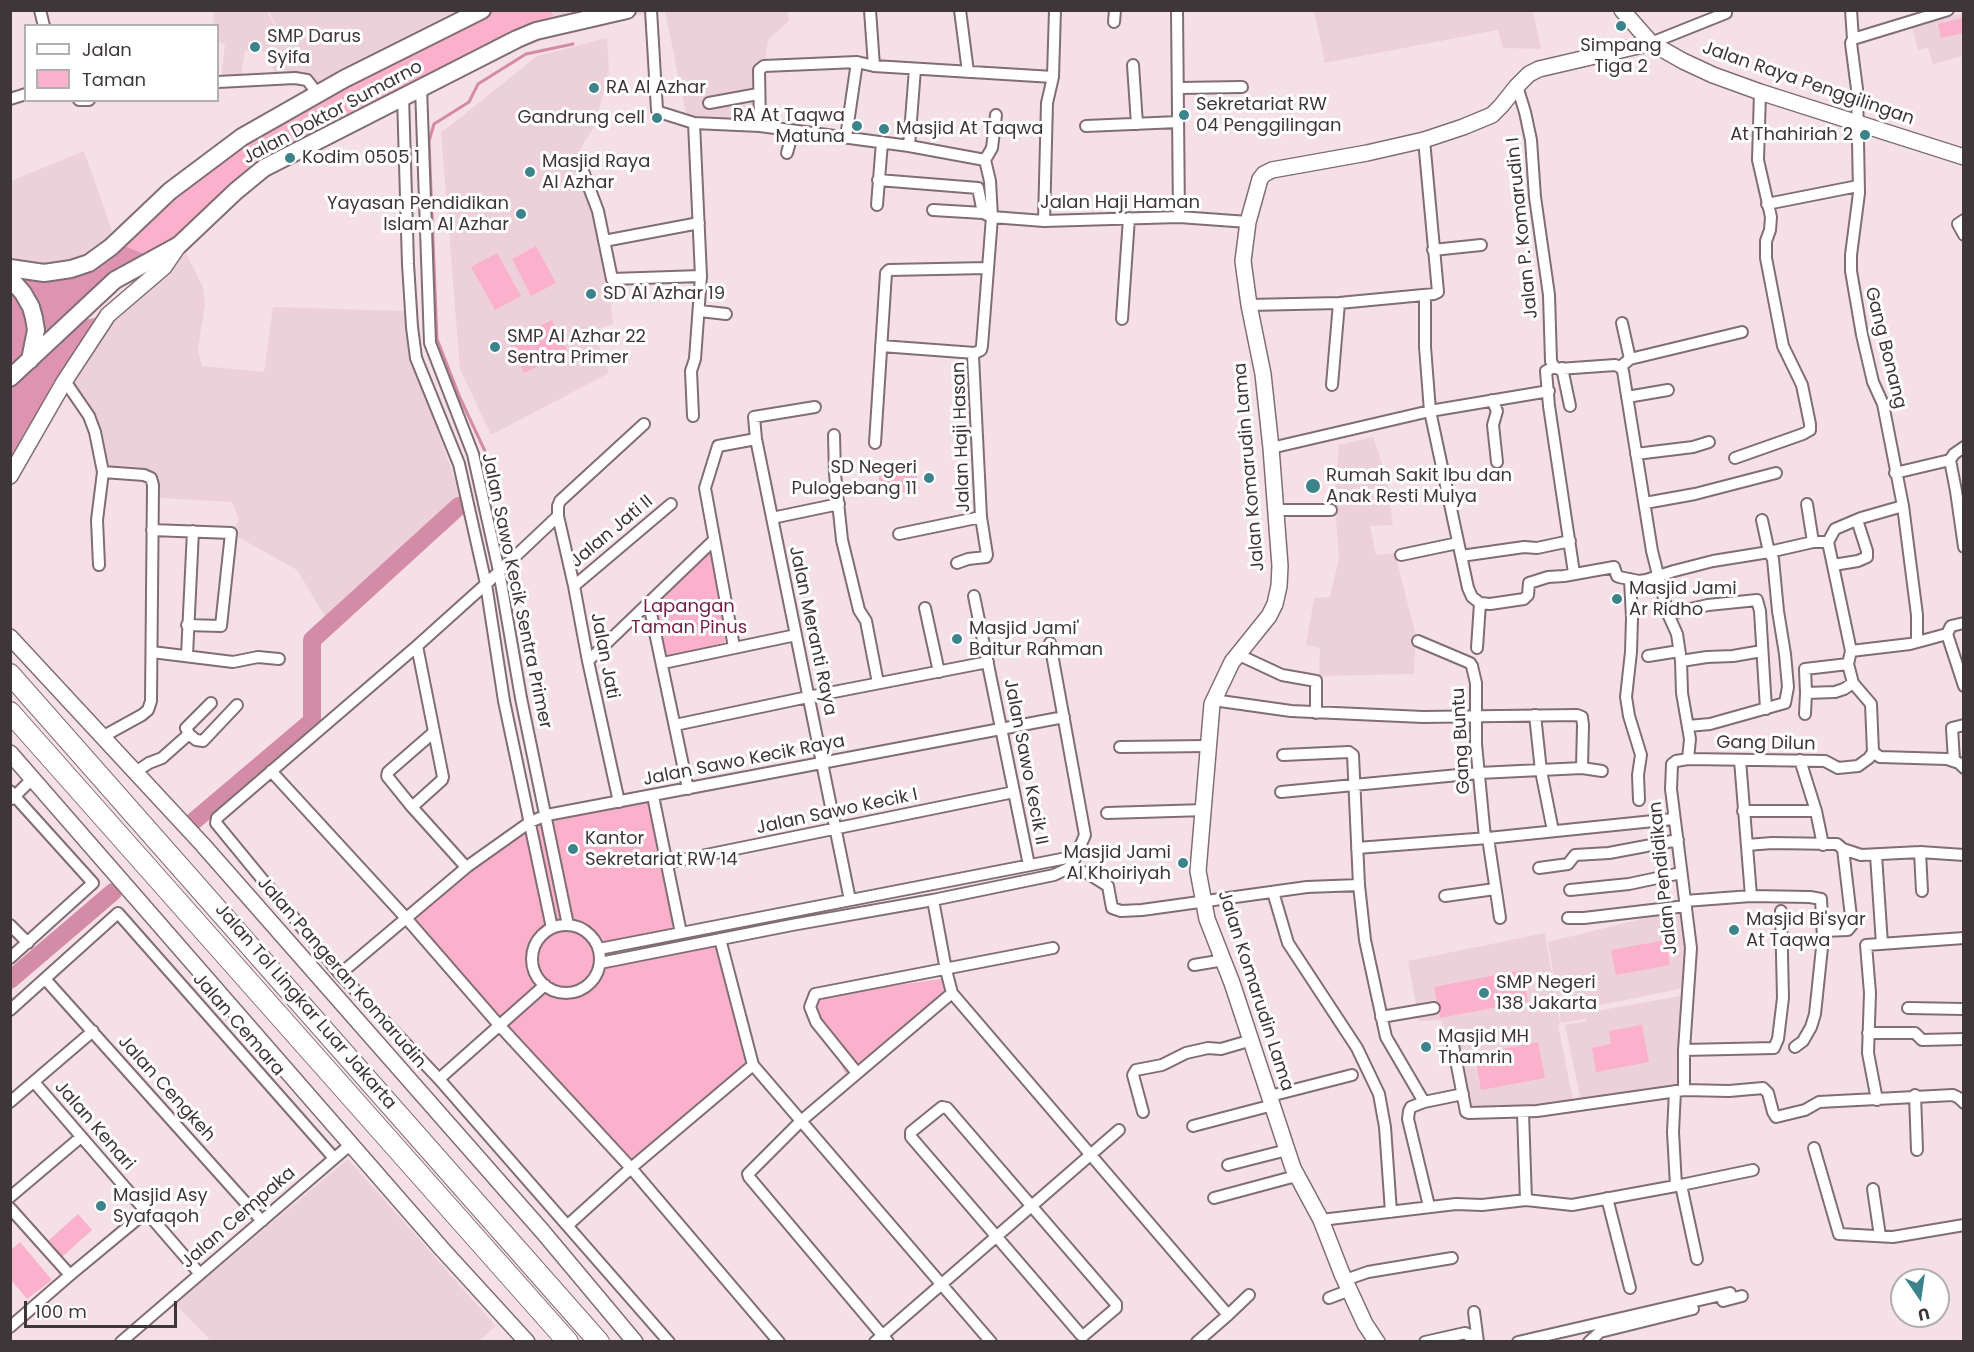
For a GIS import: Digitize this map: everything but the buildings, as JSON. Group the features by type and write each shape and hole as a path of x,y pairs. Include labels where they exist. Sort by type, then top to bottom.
{"highway":[{"name":"Jalan Tol Lingkar Luar Jakarta","path":"10,674 599,1341"},
{"name":"Jalan Tol Lingkar Luar Jakarta","path":"10,712 568,1341"}],"main road":[{"name":"Jalan Doktor Sumarno","path":"10,268 44,273 72,269 90,263 111,247 170,190 242,137 400,50 482,10"},
{"name":"Jalan Doktor Sumarno","path":"21,369 115,280 179,245 264,168 517,39 536,32 627,10"},
{"path":"10,278 31,307 36,330 21,369"}],"street":[{"path":"651,10 657,110 694,123 794,130 986,159 992,148 996,115"},
{"path":"870,10 874,66"},
{"path":"960,10 968,72"},
{"path":"1044,221 1047,103 1053,77 1055,10"},
{"path":"1114,22 1115,10"},
{"path":"1177,10 1179,217"},
{"name":"Jalan Raya Penggilingan","path":"1622,10 1651,43 1713,75 1964,157"},
{"path":"1651,43 1726,14 1726,10"},
{"name":"Gang Bonang","path":"1851,10 1853,39 1851,43 1858,123 1857,216 1851,255 1852,279 1873,382 1883,404 1903,506 1917,615 1917,642"},
{"path":"1853,39 1948,10"},
{"name":"Jalan Komarudin Lama","path":"1377,1341 1365,1324 1321,1220 1296,1176 1252,1040 1202,901 1198,863 1205,810 1213,700 1223,678 1269,616 1277,595 1280,566 1263,374 1243,261 1248,222 1257,187 1264,174 1272,170 1367,153 1463,128 1492,115 1529,74 1539,69 1651,43"},
{"path":"846,138 857,62"},
{"path":"760,126 759,70 764,66 857,62 874,66 1053,77"},
{"path":"1133,65 1137,124"},
{"path":"909,146 915,69"},
{"path":"219,82 296,78 307,80 318,94"},
{"name":"Jalan P. Komarudin I","path":"1517,86 1531,140 1533,182 1549,295 1551,361 1558,368"},
{"name":"Jalan Sawo Kecik Sentra Primer","path":"421,87 430,343 473,454 499,572 521,698 568,925"},
{"path":"1179,88 1242,87"},
{"path":"1735,458 1810,430 1803,385 1783,346 1768,270 1766,241 1771,217 1758,160 1760,92"},
{"path":"709,103 758,94"},
{"name":"Jalan Sawo Kecik Sentra Primer","path":"403,96 408,264 415,353 459,464 486,584 504,701 552,928"},
{"path":"1086,126 1178,122"},
{"path":"693,416 691,371 695,359 701,276 694,123"},
{"path":"787,153 794,130"},
{"path":"1249,305 1339,303 1438,292 1424,140"},
{"path":"877,205 882,142"},
{"name":"Jalan Haji Hasan","path":"957,563 987,555 981,517 974,367 975,353 981,350 982,346 987,268 987,215 990,181 986,159"},
{"path":"581,166 598,211 613,280 701,276"},
{"path":"878,180 978,188 987,215"},
{"path":"1767,204 1858,186"},
{"name":"Jalan Haji Haman","path":"933,210 1044,221 1179,217 1248,222"},
{"path":"1122,319 1129,218"},
{"path":"1964,220 1958,224 1964,235"},
{"path":"604,241 699,223"},
{"path":"1433,250 1480,244"},
{"path":"10,476 65,381 108,315 164,267 179,245"},
{"path":"875,443 886,273 888,270 987,268"},
{"path":"1425,295 1425,347 1430,411 1468,588 1472,597 1480,603 1490,604 1524,599 1528,596 1529,583 1534,580 1614,567 1617,576 1646,580 1693,565 1813,542 1828,542"},
{"path":"1332,385 1339,303"},
{"path":"700,311 726,314"},
{"path":"1622,324 1630,359"},
{"path":"1620,367 1630,359 1742,332"},
{"path":"881,346 975,353"},
{"path":"1574,573 1548,406 1549,391 1546,371 1558,368 1615,365 1623,371 1652,551 1668,614 1677,634 1690,739 1688,759"},
{"path":"1558,368 1570,406"},
{"path":"65,381 89,416 95,432 103,472 97,520 99,566"},
{"path":"1627,397 1668,390"},
{"path":"1271,448 1430,411 1549,391"},
{"path":"1492,400 1497,411 1493,425 1497,462"},
{"path":"734,647 705,488 718,446 756,439 754,417 815,407"},
{"name":"Jalan Jati","path":"618,802 558,516 560,501 644,424"},
{"path":"834,435 842,540 859,610 866,621 878,683"},
{"name":"Jalan Meranti Raya","path":"756,439 850,900"},
{"path":"1636,454 1693,447 1709,442"},
{"path":"1895,473 1950,460 1964,447"},
{"path":"459,464 473,454"},
{"path":"1950,460 1963,545"},
{"path":"102,736 148,710 151,701 153,652 153,485 151,478 144,475 103,472"},
{"path":"1646,503 1703,493 1776,473"},
{"name":"Jalan Jati II","path":"574,586 671,504"},
{"path":"772,518 838,504"},
{"path":"1807,504 1813,542"},
{"path":"1903,506 1834,529 1828,542 1851,651 1848,664 1853,683 1871,704 1872,752 1880,757 1926,757 1959,764 1952,728 1964,725"},
{"path":"1276,510 1331,510"},
{"path":"558,516 417,646 217,818 216,823 340,974 439,1079 669,1341"},
{"path":"899,534 981,517"},
{"path":"1688,726 1710,724 1785,703 1788,687 1773,559 1769,552 1762,520"},
{"path":"1833,565 1858,561 1867,556 1857,520"},
{"path":"152,530 231,533 221,626 187,626"},
{"path":"187,656 193,531"},
{"path":"588,661 714,540"},
{"path":"1461,556 1570,542"},
{"path":"1401,555 1458,543"},
{"path":"1630,579 1632,630 1626,697 1629,716 1641,755 1638,775 1639,800"},
{"name":"Jalan Sawo Kecik II","path":"974,596 1029,865"},
{"path":"1668,614 1699,606 1755,599 1759,603 1760,611 1766,709"},
{"path":"1477,648 1480,603"},
{"path":"649,604 688,789"},
{"path":"925,608 939,672"},
{"path":"1964,623 1951,626 1947,634 1964,686"},
{"path":"1851,651 1874,650 1947,634"},
{"path":"663,663 796,635"},
{"name":"Jalan Pangeran Komarudin","path":"10,638 203,845 543,1232 635,1341"},
{"name":"Gang Buntu","path":"1418,641 1470,663 1476,683 1476,744 1486,838 1500,918"},
{"path":"600,963 933,900 1062,873 1071,867 1085,835 1050,644"},
{"path":"412,807 442,780 417,646"},
{"path":"1648,656 1733,656 1762,651"},
{"path":"153,652 233,662 258,657 279,659"},
{"path":"1239,655 1282,675 1316,681 1316,712"},
{"path":"675,725 988,662"},
{"path":"1805,714 1805,669 1848,664"},
{"path":"1806,693 1835,692 1853,683"},
{"path":"504,701 521,698"},
{"path":"1213,700 1316,712 1423,717 1577,715 1582,717 1582,768"},
{"path":"211,703 186,728 189,734 200,742 237,705"},
{"path":"1534,715 1541,771 1553,831"},
{"name":"Jalan Sawo Kecik Raya","path":"340,974 466,867 530,822 547,815 1064,717"},
{"path":"434,732 388,772 388,778 466,867"},
{"path":"134,773 148,763 162,758 189,734"},
{"path":"1120,747 1209,746"},
{"name":"Gang Dilun","path":"1674,762 1688,759 1800,760 1826,761 1838,768 1856,766 1866,761 1872,752"},
{"path":"10,753 351,1144 527,1341"},
{"path":"1283,755 1351,753 1359,885 1365,940 1381,1017 1386,1037 1424,1102"},
{"path":"1740,760 1751,896"},
{"path":"1800,760 1816,811 1823,845"},
{"name":"Jalan Pendidikan","path":"1674,762 1671,789 1673,819 1690,948 1684,1050 1673,1132 1678,1185 1697,1258"},
{"path":"1281,792 1479,773 1582,768 1602,771"},
{"path":"271,771 631,1168 779,1341"},
{"path":"10,958 93,884 12,796 33,778"},
{"name":"Jalan Sawo Kecik I","path":"667,863 1014,792"},
{"path":"653,796 681,933"},
{"path":"1107,813 1205,810"},
{"path":"1743,811 1816,811"},
{"path":"1357,848 1486,838 1673,819"},
{"path":"1539,868 1568,864 1575,855 1609,853 1677,840"},
{"path":"1747,845 1837,844 1843,849 1861,855 1893,852 1964,855"},
{"path":"1823,931 1848,930 1852,925 1843,849"},
{"path":"1920,852 1922,891"},
{"path":"1876,855 1882,944"},
{"path":"599,949 1077,856"},
{"path":"1080,871 1108,886 1112,906 1115,909 1142,910 1307,887 1359,885"},
{"path":"1570,890 1629,884 1681,873"},
{"path":"1445,896 1495,889"},
{"path":"896,891 899,905"},
{"path":"1273,892 1288,943 1357,1048 1379,1094 1385,1127 1390,1212"},
{"path":"1568,918 1751,896 1819,898 1823,931 1822,961 1815,1014 1803,1041 1795,1047"},
{"path":"933,900 952,993 1228,1315"},
{"path":"790,911 792,925"},
{"path":"1684,1050 1774,1048 1778,1039 1783,998 1781,911"},
{"name":"Jalan Cemara","path":"46,980 118,914 334,1158"},
{"path":"10,925 28,943"},
{"path":"568,925 587,932 599,949 600,963 596,976 581,990 562,993 544,986 535,974 533,951 540,937 552,928 568,925"},
{"path":"1877,1100 1868,1053 1870,993 1866,945 1924,939 1964,938"},
{"path":"720,939 753,1065 991,1341"},
{"path":"857,1072 816,1022 810,1007 813,995 1053,948"},
{"path":"1194,965 1224,960"},
{"path":"10,1010 46,980"},
{"name":"Jalan Cengkeh","path":"46,980 262,1221"},
{"path":"439,1079 544,986"},
{"path":"952,993 801,1121 749,1171 749,1177 882,1339 941,1284 1119,1130"},
{"path":"1381,1017 1434,1008"},
{"path":"1908,1008 1964,1009"},
{"path":"10,1102 93,1031"},
{"path":"1868,1033 1916,1033 1919,1038 1926,1040 1964,1039"},
{"path":"1143,1112 1133,1075 1136,1070 1162,1065 1186,1053 1208,1048 1221,1049 1252,1040"},
{"path":"1453,1045 1467,1113 1523,1113 1680,1091 1763,1088 1768,1093 1776,1117 1804,1110 1819,1102 1877,1100 1915,1095 1953,1095 1964,1103"},
{"path":"568,1225 631,1168 753,1065"},
{"path":"1193,1126 1352,1075"},
{"name":"Jalan Kenari","path":"34,1082 200,1274"},
{"path":"1429,1206 1408,1111 1411,1107 1424,1102 1462,1094"},
{"path":"1915,1095 1917,1150"},
{"path":"942,1107 946,1107 1116,1304 1116,1308 1083,1336 1081,1335 997,1236 911,1137 911,1132 942,1107"},
{"path":"1523,1113 1526,1200"},
{"path":"10,1197 81,1137"},
{"name":"Jalan Cempaka","path":"122,1341 351,1144"},
{"path":"1814,1148 1839,1234 1893,1238 1964,1225"},
{"path":"1228,1165 1287,1150"},
{"path":"1321,1220 1456,1204 1482,1205 1526,1200 1568,1205 1752,1170"},
{"path":"1214,1198 1296,1176"},
{"path":"1873,1189 1880,1236"},
{"path":"1607,1198 1630,1288"},
{"path":"10,1208 70,1275"},
{"path":"10,1327 146,1212"},
{"path":"1329,1298 1368,1272 1452,1258"},
{"path":"1518,1341 1730,1293"},
{"path":"1197,1341 1249,1295"},
{"path":"1590,1341 1600,1332 1742,1296"},
{"path":"1474,1312 1478,1341"},
{"path":"1425,1341 1465,1333 1473,1341"}],"shaded area":[{"path":"214,11 267,11 296,69 269,11 657,11 546,36 403,96 331,133 302,80 274,75 269,52 245,51 240,81 221,79 225,44 219,42 219,24 213,24"},
{"path":"665,11 787,11 789,21 768,40 755,126 687,119"},
{"path":"1314,11 1533,11 1541,49 1503,48 1498,30 1325,63"},
{"path":"1963,13 1963,56 1933,64 1928,48 1918,50 1912,28"},
{"name":"Yayasan Pendidikan Islam Al Azhar","path":"607,38 609,72 594,127 580,149 608,279 613,324 593,330 609,373 491,435 460,369 441,133 537,56"},
{"path":"84,151 116,242 89,263 11,268 11,181"},
{"path":"116,242 153,258 71,323 108,315 11,476 11,268 57,272"},
{"path":"181,243 203,287 205,304 198,349 202,366 264,372 273,307 406,311 411,356 461,497 326,618 297,570 231,533 239,520 232,502 158,498 153,481 103,472 95,432 65,381 108,315"},
{"path":"1373,437 1386,475 1393,525 1370,526 1376,555 1395,553 1416,636 1414,674 1319,676 1320,648 1306,645 1314,598 1330,597 1339,558 1334,494 1339,445"},
{"path":"1686,908 1689,987 1586,1008 1585,1013 1686,995 1681,1085 1581,1101 1565,1025 1586,1021 1585,1016 1584,1019 1561,1023 1548,942"},
{"path":"1545,933 1560,1024 1558,1025 1574,1105 1469,1112 1463,1090 1455,1037 1539,1020 1445,1038 1441,1020 1419,1021 1408,961"},
{"path":"348,1159 496,1326 479,1341 211,1341 175,1304"}],"green space":[{"path":"482,11 552,11 553,16 505,34 308,137 153,258 116,242 224,150"},
{"path":"1963,18 1963,33 1941,38 1938,24"},
{"path":"536,246 556,283 531,296 512,259"},
{"path":"497,253 521,296 495,310 471,267"},
{"path":"552,320 568,352 524,373 508,341"},
{"path":"913,461 920,489 883,497 877,469"},
{"name":"Lapangan Taman Pinus","path":"713,541 726,642 666,659 650,606"},
{"path":"653,796 684,945 720,939 753,1065 631,1168 406,918 530,822"},
{"path":"1666,940 1670,965 1616,975 1611,950"},
{"path":"1522,970 1528,1001 1440,1018 1434,987"},
{"path":"941,979 953,984 948,995 847,1076 817,1020 814,997"},
{"path":"1642,1025 1649,1062 1596,1072 1592,1048 1611,1044 1609,1031"},
{"path":"1538,1042 1545,1078 1481,1090 1475,1054"},
{"path":"78,1214 92,1230 62,1257 48,1241"},
{"path":"20,1242 52,1280 27,1299 11,1280 11,1250"}],"waterway":[{"path":"492,466 460,398 437,339 429,141 434,124 469,102 478,84 526,54 573,44"},
{"path":"188,826 312,721 312,640 459,506"},
{"path":"10,980 113,892"}],"place":[{"name":"Simpang Tiga 2","path":"1621,26"},
{"name":"SMP Darus Syifa","path":"255,47"},
{"name":"RA Al Azhar","path":"594,88"},
{"name":"Sekretariat RW 04 Penggilingan","path":"1184,115"},
{"name":"Gandrung cell","path":"657,118"},
{"name":"RA At Taqwa Matuna","path":"857,126"},
{"name":"Masjid At Taqwa","path":"884,129"},
{"name":"At Thahiriah 2","path":"1865,135"},
{"name":"Kodim 0505 1","path":"290,158"},
{"name":"Masjid Raya Al Azhar","path":"530,172"},
{"name":"Yayasan Pendidikan Islam Al Azhar","path":"521,214"},
{"name":"SD Al Azhar 19","path":"591,294"},
{"name":"SMP Al Azhar 22 Sentra Primer","path":"495,347"},
{"name":"SD Negeri Pulogebang 11","path":"929,478"},
{"name":"Rumah Sakit Ibu dan Anak Resti Mulya","path":"1313,486"},
{"name":"Masjid Jami Ar Ridho","path":"1617,599"},
{"name":"Masjid Jami' Baitur Rahman","path":"957,639"},
{"name":"Kantor Sekretariat RW 14","path":"573,849"},
{"name":"Masjid Jami Al Khoiriyah","path":"1183,863"},
{"name":"Masjid Bi'syar At Taqwa","path":"1734,930"},
{"name":"SMP Negeri 138 Jakarta","path":"1484,993"},
{"name":"Masjid MH Thamrin","path":"1426,1047"},
{"name":"Masjid Asy Syafaqoh","path":"101,1206"}]}
